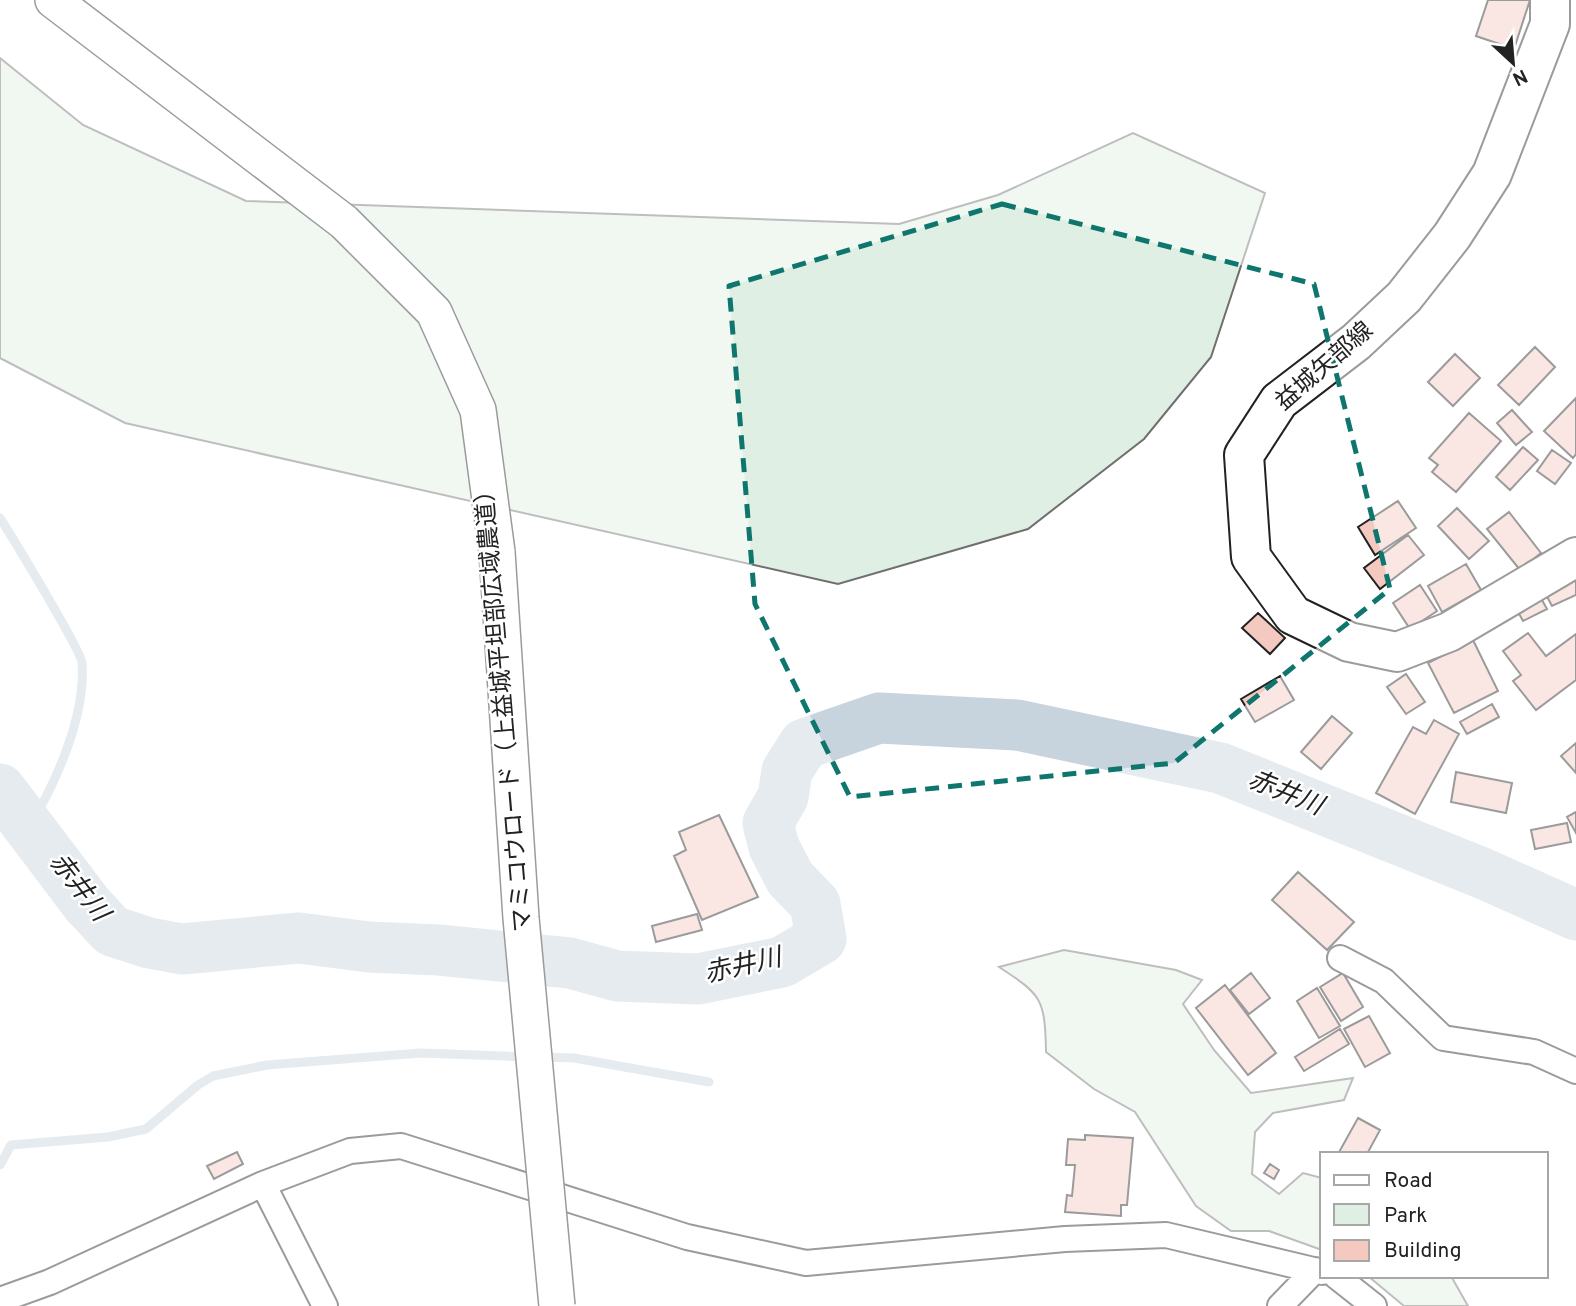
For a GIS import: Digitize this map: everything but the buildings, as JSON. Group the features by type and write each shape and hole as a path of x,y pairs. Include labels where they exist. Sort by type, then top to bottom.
{"main road":[{"name":"益城矢部線","path":"1550,0 1550,24 1492,174 1452,236 1404,297 1366,333 1279,401 1244,455 1251,557 1293,615 1349,642 1396,652 1449,632 1576,557"}],"street":[{"name":"マミコウロード（上益城平坦部広域農道）","path":"53,0 344,222 434,312 478,410 496,552 521,918 557,1306"},
{"path":"1340,958 1384,981 1443,1038 1534,1052 1576,1071"},
{"path":"0,1300 50,1282 262,1184 350,1151 401,1146 687,1237 806,1263 1065,1239 1166,1235 1320,1272"},
{"path":"262,1184 325,1306"},
{"path":"1280,1306 1320,1277"},
{"path":"1332,1278 1374,1306"}],"highlighted area":[{"path":"1002,204 1314,284 1390,589 1174,763 850,797 755,604 729,286"}],"green space":[{"path":"0,58 83,125 246,201 899,224 998,195 1133,133 1265,193 1211,357 1144,439 1028,529 838,584 125,423 0,358"},
{"path":"1064,950 1176,970 1202,980 1183,1004 1214,1050 1251,1093 1353,1078 1344,1100 1273,1113 1255,1132 1252,1174 1279,1194 1303,1173 1320,1177 1320,1249 1269,1231 1231,1231 1196,1206 1135,1112 1094,1089 1046,1052 1044,1020 1038,1000 1033,992 999,967"},
{"path":"1370,1278 1452,1278 1468,1306 1404,1306"}],"waterway":[{"path":"0,518 59,616 82,663 79,705 67,748 50,789 30,826"},
{"name":"赤井川","path":"0,789 87,904 112,931 149,943 182,949 299,938 369,947 439,950 570,963 617,976 698,979 782,962 821,939 815,904 790,878 774,847 768,823 783,797 787,771 804,744 879,718 1017,725 1220,768 1482,873 1576,915"},
{"path":"0,1165 11,1145 108,1137 146,1129 198,1085 213,1076 267,1065 421,1053 527,1057"},
{"path":"541,1057 574,1058 709,1082"}]}
